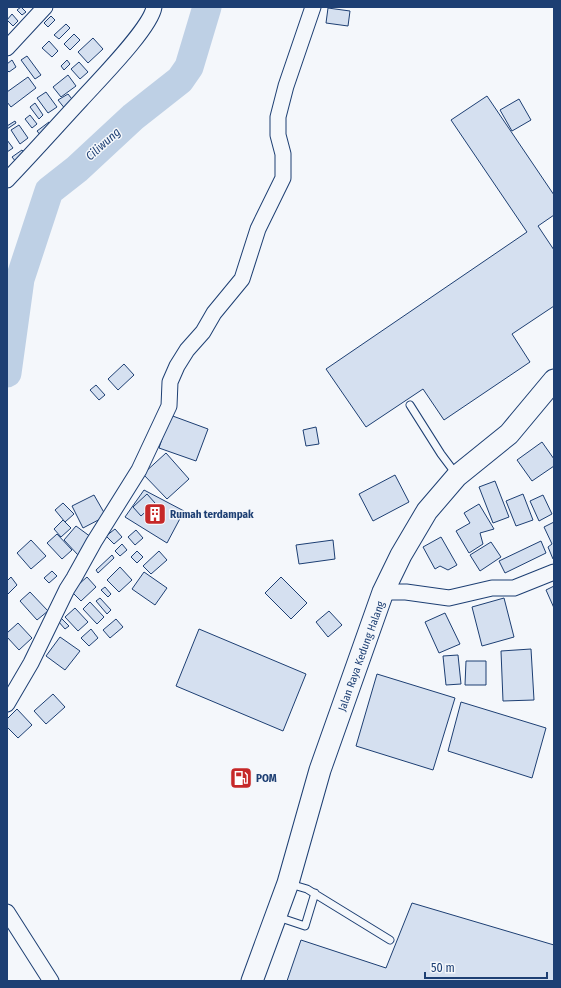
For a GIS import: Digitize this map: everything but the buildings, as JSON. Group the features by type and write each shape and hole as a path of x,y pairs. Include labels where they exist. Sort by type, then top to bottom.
{"main road":[{"name":"Jalan Raya Kedung Halang","path":"252,981 288,884 320,770 383,592 401,555 427,511 457,476 509,434 554,380"}],"street":[{"path":"7,48 45,7"},
{"path":"7,180 137,37 153,14 154,7"},
{"path":"7,704 32,663 67,589 94,542 139,470 169,406 170,382 177,366 187,350 204,332 214,313 242,279 258,228 283,178 284,154 278,135 278,117 286,86 313,7"},
{"path":"383,592 406,592 449,598 492,588 514,588 554,572"},
{"path":"7,912 51,981"}],"lane":[{"path":"410,405 457,476"},
{"path":"288,884 307,889 315,893 390,940"},
{"path":"276,916 305,926 315,893"}],"waterway":[{"name":"Ciliwung","path":"7,287 20,279 49,191 77,169 133,117 180,80 189,67 207,7"},
{"path":"7,373 20,279"}],"place":[{"name":"Rumah terdampak","path":"155,514"},
{"name":"POM","path":"241,778"}]}
